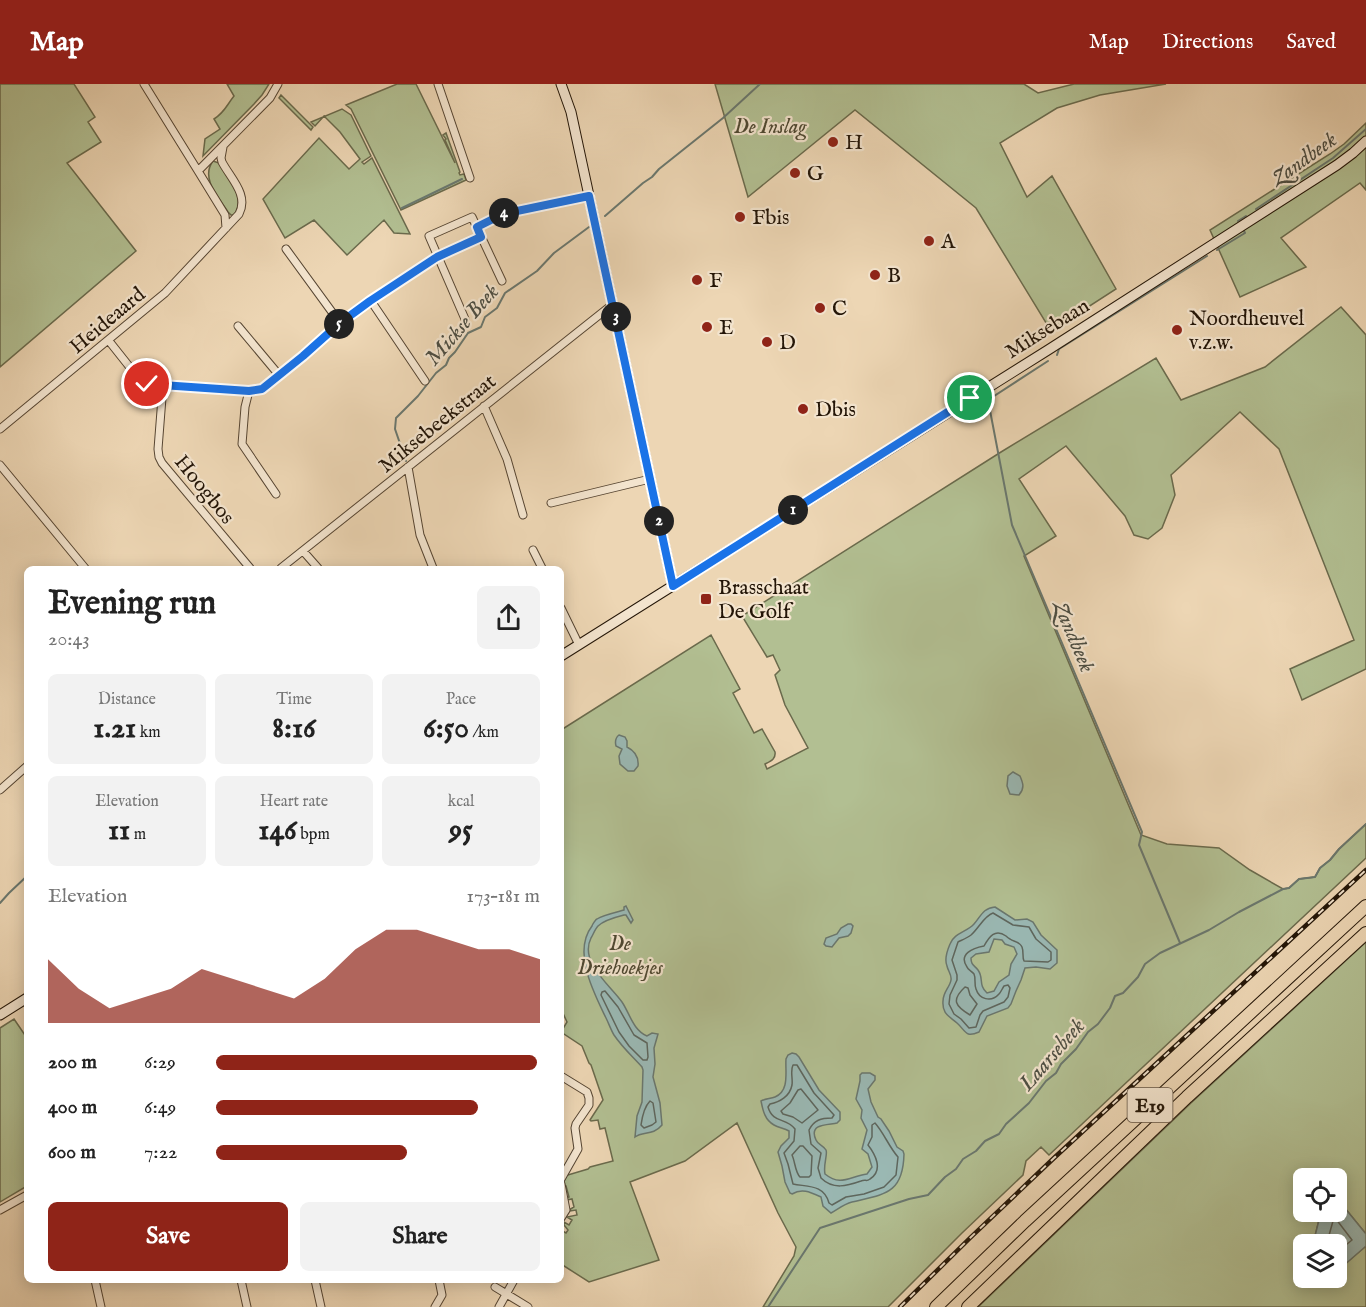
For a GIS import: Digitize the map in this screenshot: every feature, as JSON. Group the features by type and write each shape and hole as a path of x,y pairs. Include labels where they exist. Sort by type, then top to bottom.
{"highway":[{"name":"E19","path":"936,1307 1025,1221 1366,906"},
{"name":"E19","path":"968,1307 1187,1097 1366,933"}],"street":[{"path":"144,84 222,209 226,228"},
{"path":"198,171 270,98 278,84"},
{"path":"438,84 470,178"},
{"path":"561,84 571,112 673,586"},
{"name":"Miksebaan","path":"564,654 1048,350 1337,165 1366,141"},
{"name":"Heideaard","path":"0,429 165,293 239,214 242,209 242,198 222,162 223,147"},
{"path":"477,227 503,214 589,196"},
{"path":"465,319 429,236 472,217 502,281"},
{"path":"109,341 136,375 147,384 249,391 262,389 340,323 370,301 437,257 481,237"},
{"path":"286,249 340,323"},
{"path":"370,301 425,381"},
{"name":"Miksebeekstraat","path":"284,566 613,304"},
{"path":"238,326 279,375"},
{"name":"Hoogbos","path":"163,385 158,449 162,464 248,566"},
{"path":"249,391 245,407 242,444 276,494"},
{"path":"484,406 507,459 523,515"},
{"path":"0,465 83,566"},
{"path":"408,467 420,535 432,566"},
{"path":"550,503 650,479"},
{"path":"532,550 541,566"},
{"path":"303,551 316,566"},
{"path":"564,614 579,645"},
{"path":"0,790 24,769"},
{"path":"0,1015 24,1000"},
{"path":"564,1078 587,1092 590,1098 589,1105 575,1128 578,1149 564,1174"},
{"path":"0,1210 24,1197"},
{"path":"96,1283 101,1307"},
{"path":"242,1283 247,1307"},
{"path":"316,1283 321,1307"},
{"path":"435,1307 442,1295 440,1283"},
{"path":"499,1307 512,1283"},
{"path":"495,1287 528,1307"}],"green space":[{"path":"0,84 74,84 95,117 88,122 101,142 67,163 136,251 0,367"},
{"path":"227,84 269,84 254,104 203,156 205,139 220,129 214,119 234,96"},
{"path":"397,84 416,84 455,163 443,135 446,133 459,173 464,174 466,180 401,210 351,109 346,105"},
{"name":"De Inslag","path":"715,84 1024,84 1038,93 1074,84 1166,84 1100,95 1057,108 1000,143 1027,197 1052,176 1116,289 1051,331 976,208 855,110 748,197"},
{"path":"281,95 313,127 311,130 279,98"},
{"path":"342,109 351,115 371,156 362,162 364,164 372,158 410,234 394,233 384,220 347,255 314,220 285,238 263,199 319,138 349,169 360,159 340,132 324,116"},
{"path":"323,117 315,126 311,122"},
{"path":"1366,123 1366,190 1360,183 1281,238 1306,267 1240,297 1210,230 1330,154"},
{"path":"213,161 219,163 235,188 238,202 234,215 228,212 212,188 209,174"},
{"name":"De Driehoekjes","path":"1341,307 1366,335 1366,669 1302,700 1290,669 1354,640 1279,449 1240,412 1171,475 1175,495 1162,528 1148,539 1134,535 1125,516 1066,446 1019,479 1056,536 1024,556 1141,835 1167,844 1219,848 1250,870 1283,889 1289,888 1299,879 1315,877 1320,868 1366,824 1366,858 1049,1155 1041,1147 1026,1161 1023,1175 888,1307 763,1307 794,1256 796,1247 737,1123 685,1161 630,1182 659,1260 589,1282 564,1266 564,1232 566,1233 568,1230 564,1222 569,1225 572,1220 567,1217 577,1215 576,1210 569,1210 574,1207 572,1199 567,1200 566,1198 569,1197 566,1186 564,1186 564,1177 566,1174 613,1161 605,1128 600,1129 598,1120 590,1120 603,1100 591,1065 582,1046 564,1034 567,1022 564,1016 564,728 711,635 740,689 733,693 754,733 762,729 775,752 774,758 765,764 767,769 808,748 785,705 775,675 780,670 773,655 767,657 742,616 1001,452 1156,358 1181,400 1265,367"},
{"path":"1366,942 1366,1234 1347,1211 1347,1168 1293,1168 1293,1222 1318,1222 1316,1234 1293,1234 1293,1288 1347,1288 1347,1262 1366,1246 1366,1307 978,1307 1192,1102"},
{"path":"14,1019 24,1034 24,1188 0,1202 0,1028"}],"water":[{"path":"619,735 625,737 627,747 637,757 638,766 634,771 628,771 620,764 619,756 622,749 615,743"},
{"path":"1013,772 1020,776 1023,783 1019,795 1010,794 1007,786 1008,776"},
{"path":"626,906 633,920 631,923 626,915 603,922 596,929 588,947 592,964 622,1002 635,1026 647,1036 652,1033 658,1034 654,1048 653,1077 660,1103 662,1125 655,1131 635,1137 637,1116 642,1102 643,1070 613,1033 591,985 584,960 586,936 596,919 624,910"},
{"path":"995,907 1015,920 1027,919 1033,922 1041,935 1057,950 1057,963 1050,969 1025,968 1008,1008 987,1016 979,1032 968,1034 944,1009 943,998 951,978 946,955 954,937 971,927 988,909","holes":["994,939 1002,940 1005,944 1014,947 1017,954 1011,964 1009,975 999,982 994,991 987,993 980,973 972,964 971,958 976,954 989,952"]},
{"path":"848,924 853,926 848,936 839,938 832,947 824,944 826,938 837,934"},
{"path":"792,1053 799,1057 819,1090 840,1112 840,1120 837,1123 820,1126 814,1134 817,1142 826,1150 825,1174 836,1180 846,1180 867,1174 872,1167 868,1154 862,1149 867,1130 861,1118 862,1110 856,1099 860,1075 870,1073 875,1076 875,1080 868,1089 871,1102 897,1147 904,1154 900,1177 890,1190 874,1197 849,1203 831,1213 823,1206 821,1197 806,1191 790,1193 778,1152 789,1138 789,1131 768,1121 761,1101 775,1097 783,1090 786,1080 786,1059"},
{"path":"1347,1211 1366,1234 1366,1246 1347,1263 1347,1234 1316,1234 1318,1222 1347,1222"}],"waterway":[{"name":"Mickse Beek","path":"605,216 723,118 760,84"},
{"name":"Zandbeek","path":"1256,209 1333,158 1366,129"},
{"path":"402,208 462,179"},
{"name":"Zandbeek","path":"1238,221 1246,216"},
{"name":"Mickse Beek","path":"406,461 395,429 396,418 446,365 468,333 481,327 485,317 497,308 505,293 537,271 554,253 589,227"},
{"name":"Zandbeek","path":"1217,250 1245,233 1244,231"},
{"name":"Zandbeek","path":"1057,355 1059,349 1207,256"},
{"name":"Zandbeek","path":"1048,361 988,400 1012,525 1142,832 1139,845 1180,943"},
{"name":"Laarsebeek","path":"768,1307 820,1228 928,1195 956,1169 963,1159 976,1151 985,1141 999,1134 1006,1124 1029,1103 1046,1081 1056,1073 1088,1032 1098,1024 1110,1008 1115,996 1123,993 1138,977 1145,964 1160,953 1209,930 1283,889 1289,888 1299,879 1315,877 1320,868 1366,824"},
{"name":"Mickse Beek","path":"0,903 24,879"}],"railway":[{"path":"900,1307 1054,1158 1366,870"}],"place":[{"name":"H","path":"833,142"},
{"name":"G","path":"795,173"},
{"name":"Fbis","path":"740,217"},
{"name":"A","path":"929,241"},
{"name":"B","path":"875,275"},
{"name":"F","path":"697,280"},
{"name":"C","path":"820,308"},
{"name":"E","path":"707,327"},
{"name":"Noordheuvel v.z.w.","path":"1177,330"},
{"name":"D","path":"767,342"},
{"name":"Dbis","path":"803,409"},
{"name":"Brasschaat De Golf","path":"706,599"}],"route":[{"path":"147,384 249,391 262,389 340,323 370,301 437,257 481,237 477,227 503,214 589,196 673,586 970,398"}]}
